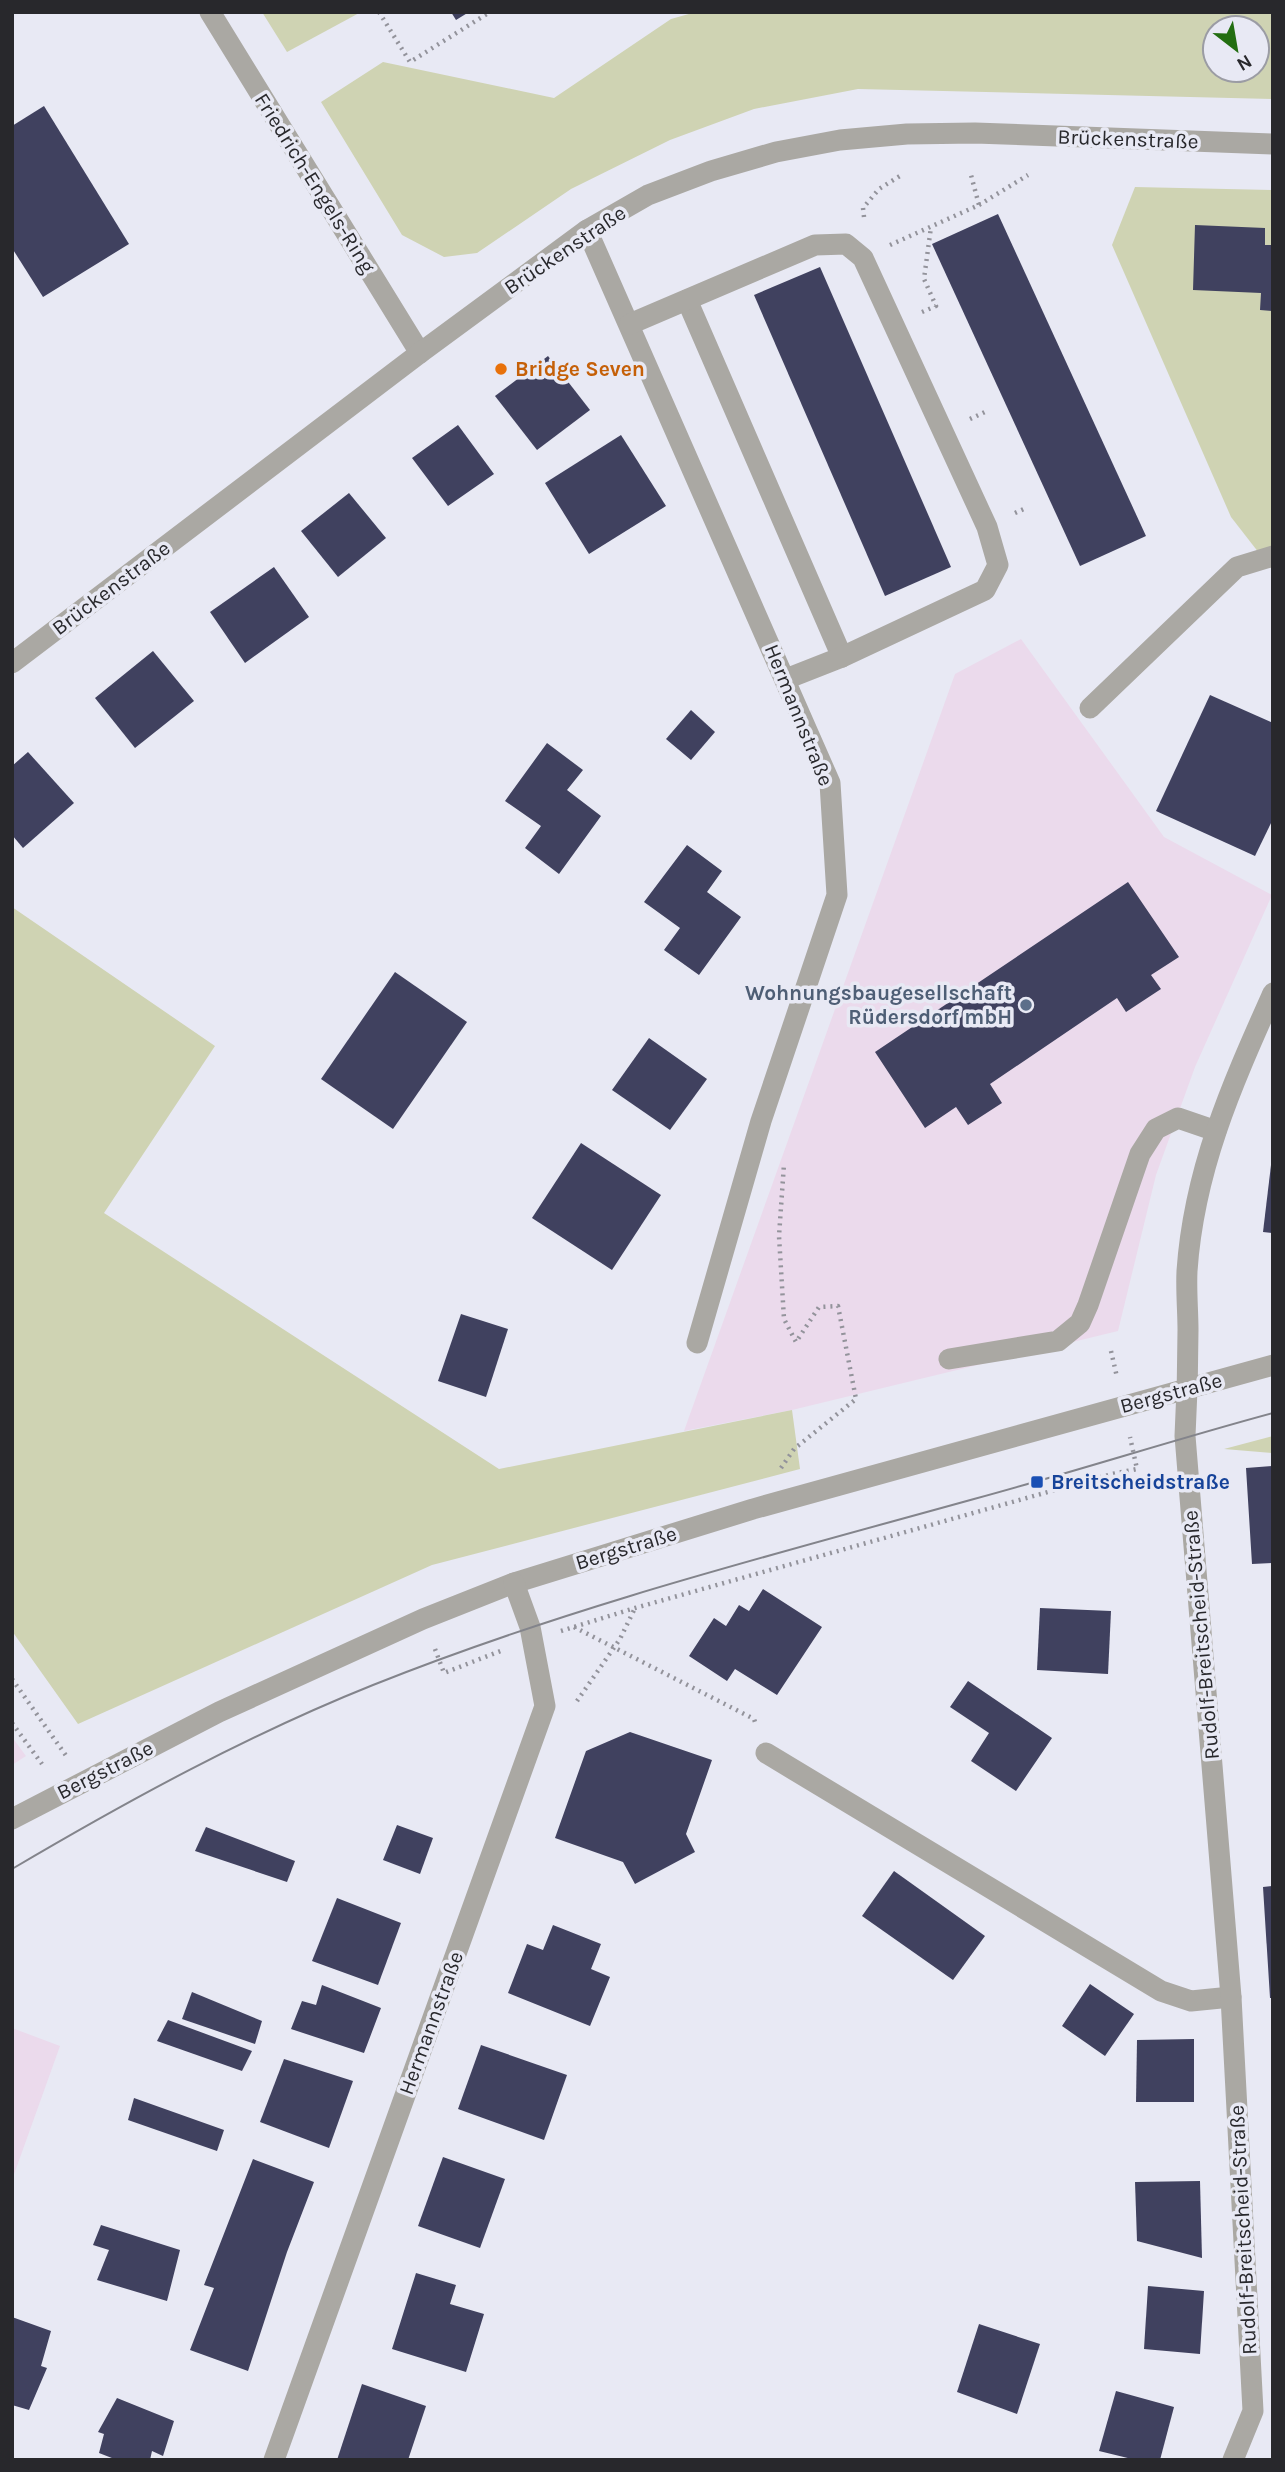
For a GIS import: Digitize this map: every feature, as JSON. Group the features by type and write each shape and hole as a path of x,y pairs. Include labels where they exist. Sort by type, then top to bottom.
{"street":[{"name":"Friedrich-Engels-Ring","path":"210,12 420,353"},
{"name":"Brückenstraße","path":"12,663 420,353 587,230 648,195 711,171 776,152 840,139 975,133 1273,144"},
{"name":"Hermannstraße","path":"587,230 830,783 837,895 761,1121 697,1343"},
{"path":"630,324 815,245 846,244 863,258 987,527 998,565 985,590 842,657 786,679"},
{"path":"687,300 842,657"},
{"path":"1090,708 1237,568 1273,556"},
{"name":"Rudolf-Breitscheid-Straße","path":"1233,2460 1253,2411 1231,1997 1185,1436 1188,1388 1187,1273 1191,1234 1204,1167 1235,1078 1273,993"},
{"path":"949,1359 1058,1341 1080,1323 1140,1154 1156,1129 1178,1118 1216,1131"},
{"name":"Bergstraße","path":"12,1819 219,1712 423,1619 514,1583 752,1509 1273,1365"},
{"name":"Hermannstraße","path":"274,2460 545,1706 533,1641 514,1583"},
{"path":"766,1753 1161,1991 1191,2001 1231,1997"}],"path":[{"path":"379,12 410,62 490,12"},
{"path":"862,212 879,189 903,174"},
{"path":"971,175 979,205"},
{"path":"863,258 979,205 1028,175"},
{"path":"930,226 924,279 936,306"},
{"path":"752,1509 794,1449 856,1399 838,1306 819,1307 796,1342 784,1319 779,1236 786,1142 761,1121"},
{"path":"423,1619 444,1673 635,1608 1112,1474 1138,1469"},
{"path":"573,1707 615,1647 635,1608"},
{"path":"573,1627 754,1719 766,1753"},
{"path":"12,1679 84,1781"},
{"path":"12,1723 41,1764"}],"shaded area":[{"path":"1021,639 1164,837 1272,895 1195,1067 1156,1175 1118,1331 792,1410 684,1431 955,674"},
{"path":"12,1737 26,1756 12,1765"},
{"path":"12,2028 60,2046 12,2180"}],"green space":[{"path":"262,12 361,12 287,52"},
{"path":"696,12 1273,12 1273,99 858,89 754,109 670,140 571,189 477,253 444,257 402,235 321,102 383,62 554,98 671,19"},
{"path":"1135,187 1273,190 1273,571 1231,517 1112,245"},
{"path":"12,907 215,1046 104,1213 499,1469 792,1410 800,1469 432,1565 78,1724 12,1631"},
{"path":"1273,1436 1273,1453 1224,1449"}],"building":[{"path":"451,12 469,12 456,20"},
{"path":"44,106 129,244 43,297 12,248 12,126"},
{"path":"998,214 1146,536 1080,566 932,244"},
{"path":"1195,225 1265,228 1265,245 1273,245 1273,311 1260,310 1261,293 1193,290"},
{"path":"820,267 951,567 885,596 754,295"},
{"path":"548,356 590,410 537,450 495,396"},
{"path":"458,425 494,474 448,506 412,458"},
{"path":"621,435 666,506 589,554 545,483"},
{"path":"349,493 386,538 338,577 301,531"},
{"path":"274,567 309,617 245,663 210,612"},
{"path":"153,651 194,701 135,748 95,698"},
{"path":"1210,695 1273,723 1273,819 1255,856 1156,811"},
{"path":"691,710 715,732 691,760 666,739"},
{"path":"547,743 583,770 567,790 601,816 559,874 525,848 541,826 505,801"},
{"path":"28,752 74,803 23,848 12,835 12,766"},
{"path":"687,845 722,871 707,892 741,917 699,975 664,950 680,928 644,902"},
{"name":"Wohnungsbaugesellschaft Rüdersdorf mbH","path":"1128,882 1179,957 1151,975 1161,989 1126,1012 1117,998 990,1084 1002,1103 968,1125 956,1107 925,1128 875,1052"},
{"path":"395,972 467,1022 393,1129 321,1079"},
{"path":"649,1038 707,1079 670,1130 612,1090"},
{"path":"581,1143 661,1195 612,1270 532,1218"},
{"path":"1273,1165 1273,1233 1263,1232"},
{"path":"461,1314 508,1329 486,1397 438,1381"},
{"path":"1273,1466 1273,1563 1252,1564 1246,1468"},
{"path":"763,1589 822,1627 777,1695 735,1669 727,1681 689,1656 714,1618 726,1626 739,1605 749,1611"},
{"path":"1040,1608 1111,1611 1108,1674 1037,1670"},
{"path":"968,1681 1052,1738 1016,1791 971,1761 989,1733 950,1707"},
{"path":"630,1732 712,1760 686,1834 695,1852 635,1884 623,1862 555,1838 586,1751"},
{"path":"397,1825 433,1838 420,1874 383,1860"},
{"path":"206,1827 295,1861 287,1882 195,1851"},
{"path":"894,1871 985,1936 953,1980 862,1916"},
{"path":"1273,1886 1273,1998 1270,1998 1263,1887"},
{"path":"337,1898 401,1923 378,1985 312,1961"},
{"path":"553,1925 601,1944 591,1969 610,1977 590,2026 508,1993 527,1944 543,1950"},
{"path":"1090,1984 1134,2014 1105,2056 1062,2026"},
{"path":"322,1985 381,2008 364,2053 291,2029 302,2001 316,2005"},
{"path":"192,1992 262,2021 255,2044 182,2019"},
{"path":"168,2020 252,2051 242,2071 157,2041"},
{"path":"1194,2039 1194,2102 1136,2102 1137,2040"},
{"path":"481,2045 567,2075 544,2140 458,2109"},
{"path":"284,2059 353,2081 329,2148 260,2122"},
{"path":"134,2098 224,2130 217,2151 128,2120"},
{"path":"443,2157 505,2179 480,2248 418,2226"},
{"path":"253,2159 314,2182 287,2252 248,2371 190,2350 214,2288 204,2285"},
{"path":"1200,2181 1202,2258 1137,2241 1135,2182"},
{"path":"101,2225 180,2250 167,2301 97,2280 109,2250 93,2245"},
{"path":"416,2273 456,2285 450,2304 484,2314 466,2372 392,2349"},
{"path":"1148,2286 1204,2291 1200,2354 1144,2349"},
{"path":"12,2317 51,2331 41,2366 47,2368 29,2410 12,2405"},
{"path":"979,2324 1040,2344 1017,2414 957,2392"},
{"path":"362,2384 426,2406 408,2460 337,2460"},
{"path":"1116,2391 1174,2407 1160,2460 1136,2460 1099,2451"},
{"path":"117,2398 174,2421 163,2456 152,2451 150,2460 117,2460 99,2453 104,2434 98,2432"}],"tram line":[{"path":"12,1869 100,1818 280,1725 326,1704 447,1657 671,1584 1273,1413"}],"place":[{"name":"Bridge Seven","path":"501,369"},
{"name":"Wohnungsbaugesellschaft Rüdersdorf mbH","path":"1026,1005"},
{"name":"Breitscheidstraße","path":"1037,1482"}]}
